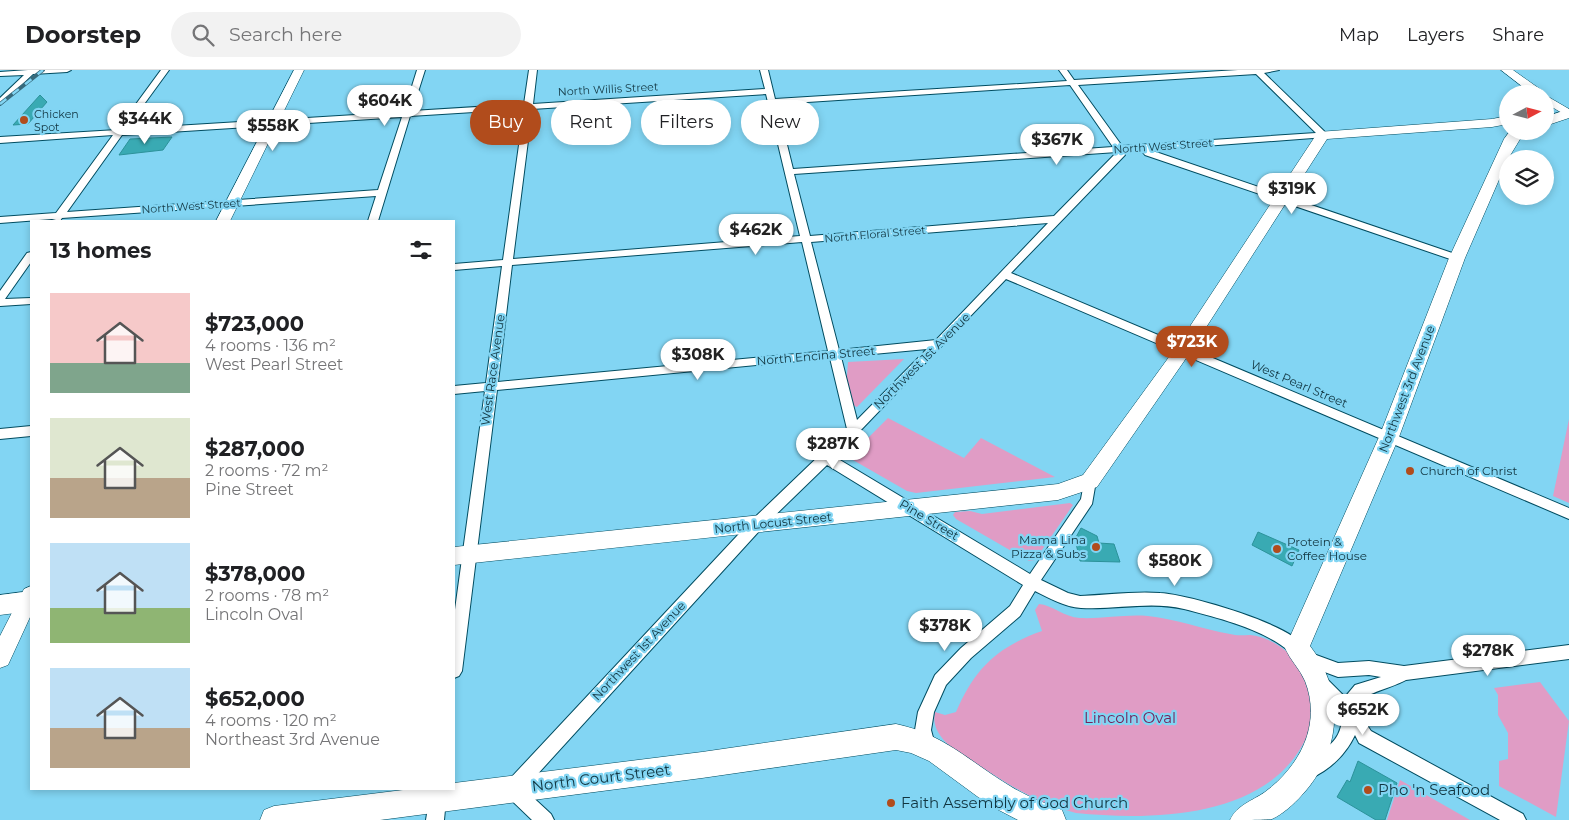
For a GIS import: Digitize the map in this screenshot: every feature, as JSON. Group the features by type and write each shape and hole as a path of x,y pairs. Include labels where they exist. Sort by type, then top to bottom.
{"main road":[{"path":"224,220 299,70"},
{"path":"1506,70 1527,85"},
{"path":"1554,104 1568,113"},
{"path":"1554,112 1568,113"},
{"path":"1554,118 1568,113"},
{"name":"North West Street","path":"1323,135 1492,123 1499,125"},
{"path":"1090,481 1182,350 1323,135"},
{"name":"Northwest 3rd Avenue","path":"1301,652 1389,437 1457,258 1507,140"},
{"name":"North Locust Street","path":"461,555 1058,492 1090,481"},
{"path":"0,605 30,599"},
{"path":"0,658 30,599"},
{"path":"1244,820 1276,802 1300,778 1318,750 1323,725 1322,701 1318,680 1301,652"},
{"name":"North Court Street","path":"274,820 437,803 512,789 702,766 870,740 896,737 927,744"},
{"path":"927,744 1000,796 1052,820"}],"street":[{"path":"0,74 67,70"},
{"path":"57,219 165,70"},
{"path":"373,220 422,70"},
{"name":"West Race Avenue","path":"528,100 533,70"},
{"path":"764,70 771,100"},
{"path":"1063,70 1119,149"},
{"path":"804,100 1275,70"},
{"path":"0,103 32,71"},
{"path":"1258,71 1323,135"},
{"name":"North Willis Street","path":"541,105 769,91"},
{"name":"North Willis Street","path":"0,140 470,110"},
{"name":"North West Street","path":"788,172 1323,135"},
{"name":"West Race Avenue","path":"455,654 461,555 491,386 522,145"},
{"path":"782,145 853,430"},
{"path":"1144,148 1148,153 1457,258"},
{"name":"Northwest 1st Avenue","path":"512,789 756,525 826,458 939,344 1122,153 1119,149"},
{"name":"North West Street","path":"0,220 57,219 232,203 382,193"},
{"name":"North Floral Street","path":"455,267 1057,219"},
{"path":"0,299 30,256"},
{"name":"West Pearl Street","path":"1006,275 1569,514"},
{"path":"0,303 30,301"},
{"name":"North Encina Street","path":"455,390 939,344"},
{"path":"0,434 30,431"},
{"name":"Pine Street","path":"826,458 1032,582"},
{"path":"927,744 923,730 926,712 940,680 959,660 1015,611 1032,582 1087,500 1090,481"},
{"path":"1032,582 1066,599 1080,602 1161,600 1184,603 1254,624 1277,634 1301,652 1338,670 1369,668 1404,673 1569,652"},
{"path":"1300,778 1328,758 1344,742 1350,724 1351,702 1355,694 1364,688 1380,685 1404,673"},
{"path":"1318,680 1350,713 1365,737 1517,820"},
{"path":"1344,742 1365,737"},
{"path":"512,789 545,820"},
{"path":"1000,796 1023,820"}],"green space":[{"path":"904,359 857,407 850,404 846,389 848,362"},
{"path":"888,418 964,458 981,438 1055,477 916,493 907,491 853,460 851,455"},
{"path":"1569,419 1569,503 1553,496"},
{"path":"1070,503 1073,505 1035,560 1029,561 956,519 953,515 955,512 970,511 982,514"},
{"name":"Lincoln Oval","path":"1039,604 1080,618 1148,616 1169,619 1233,635 1255,636 1274,643 1295,660 1312,701 1312,718 1304,743 1294,758 1274,778 1250,793 1223,804 1194,811 1164,815 1133,816 1076,813 1063,810 1028,795 950,746 937,731 935,712 945,715 956,712 971,683 989,661 1012,644 1042,631 1035,610"},
{"path":"1540,682 1569,721 1556,817 1499,786 1499,761 1508,759 1508,733 1498,715 1498,695 1494,688"},
{"path":"1400,780 1470,820 1387,820"}],"building":[{"path":"40,95 47,102 28,124 13,125"},
{"path":"172,137 163,150 119,155 130,139"},
{"name":"Mama Lina Pizza & Subs","path":"1081,528 1097,536 1099,543 1114,544 1120,562 1080,561 1075,539"},
{"name":"Protein & Coffee House","path":"1258,532 1299,550 1292,566 1252,545"},
{"name":"Pho 'n Seafood","path":"1358,761 1397,783 1385,820 1376,820 1337,797 1347,780 1350,782"}],"railway":[{"path":"0,104 43,70"}],"place":[{"name":"Chicken Spot","path":"24,120"},
{"name":"Church of Christ","path":"1410,471"},
{"name":"Mama Lina Pizza & Subs","path":"1096,547"},
{"name":"Protein & Coffee House","path":"1277,549"},
{"name":"Pho 'n Seafood","path":"1368,790"},
{"name":"Faith Assembly of God Church","path":"891,803"}]}
